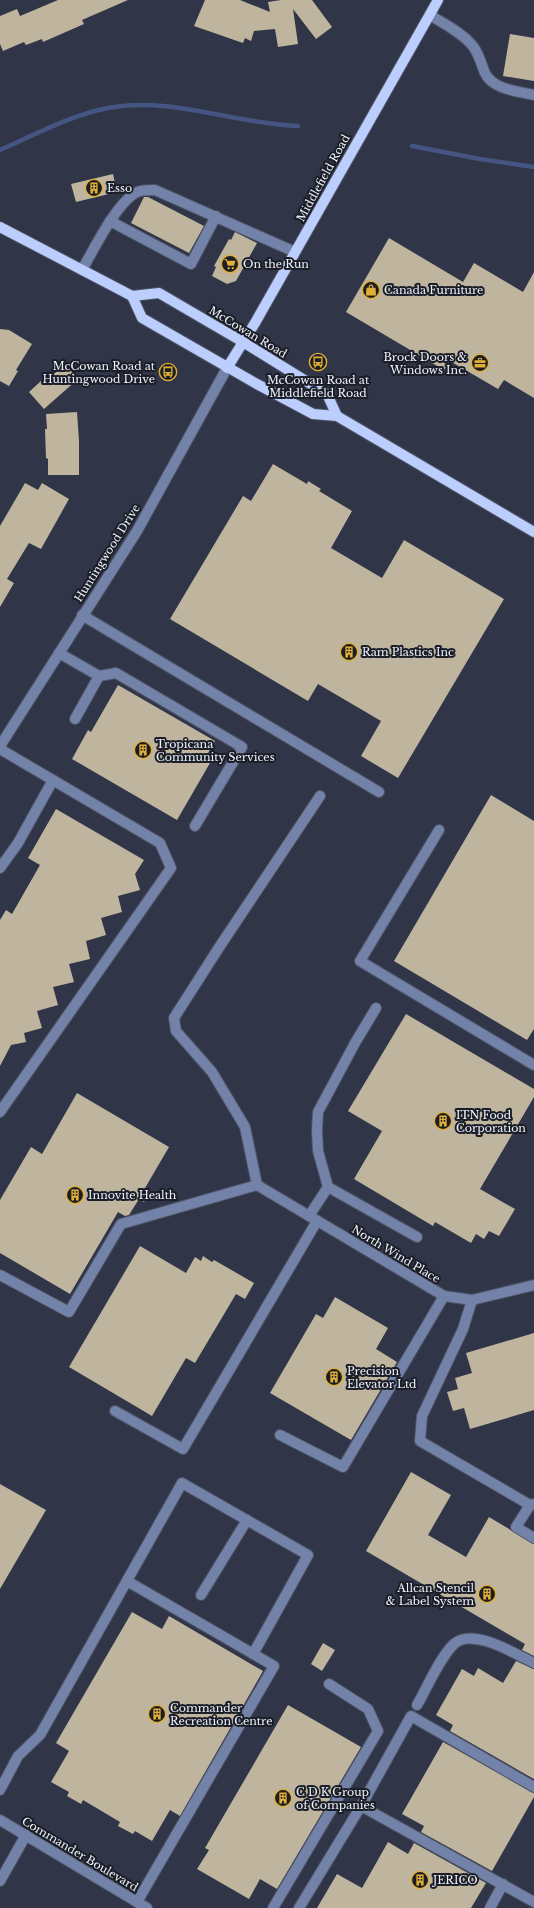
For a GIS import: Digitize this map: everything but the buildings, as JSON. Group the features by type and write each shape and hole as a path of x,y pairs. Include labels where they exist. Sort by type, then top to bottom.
{"main road":[{"name":"Middlefield Road","path":"227,368 295,252 438,0"},
{"path":"0,227 132,296 142,318 227,368 313,414 337,416 534,532"},
{"name":"McCowan Road","path":"132,296 159,293 243,342 327,394 337,416"}],"street":[{"path":"430,14 473,46 481,59 486,74 493,83 502,88 534,95"},
{"path":"82,270 110,221 124,203 139,191 155,190 295,252"},
{"path":"110,221 191,264 216,216"},
{"name":"Huntingwood Drive","path":"0,747 82,615 137,531 227,368"},
{"path":"82,615 379,792"},
{"path":"59,653 99,676 116,673 242,747 194,826"},
{"path":"76,719 99,676"},
{"path":"0,747 160,843 171,868 0,1112"},
{"path":"0,868 18,843 53,780"},
{"path":"0,1275 69,1312 121,1224 257,1185 245,1127 212,1072 176,1031 174,1018 320,796"},
{"path":"439,830 360,961 534,1065"},
{"path":"115,1410 183,1449 313,1219 328,1187 318,1151 318,1112 355,1043 376,1008"},
{"name":"North Wind Place","path":"257,1185 444,1296 472,1300 534,1285"},
{"path":"328,1187 417,1237"},
{"path":"280,1435 343,1467 444,1296"},
{"path":"472,1300 462,1329 422,1416 420,1441 532,1505 516,1528 534,1538"},
{"path":"0,1790 18,1756 40,1735 182,1483 308,1555 253,1654"},
{"path":"201,1595 246,1520"},
{"path":"127,1581 274,1666 137,1902"},
{"path":"417,1705 447,1652 455,1643 465,1639 477,1639 495,1644 534,1663"},
{"path":"273,1908 378,1731 368,1709 329,1684"},
{"path":"299,1908 361,1806 411,1716 534,1788"},
{"path":"361,1806 534,1902"},
{"name":"Commander Boulevard","path":"0,1820 147,1908"},
{"path":"0,1881 26,1835"},
{"path":"490,1908 503,1884"}],"waterway":[{"path":"0,150 80,115 108,108 132,105 156,105 250,121 298,126"},
{"path":"412,146 480,159 534,167"}],"place":[{"name":"Esso","path":"94,188"},
{"name":"On the Run","path":"230,264"},
{"name":"Canada Furniture","path":"371,290"},
{"name":"McCowan Road at Middlefield Road","path":"318,362"},
{"name":"Brock Doors & Windows Inc.","path":"480,363"},
{"name":"McCowan Road at Huntingwood Drive","path":"168,372"},
{"name":"Ram Plastics Inc","path":"349,652"},
{"name":"Tropicana Community Services","path":"143,750"},
{"name":"ITN Food Corporation","path":"443,1121"},
{"name":"Innovite Health","path":"75,1195"},
{"name":"Precision Elevator Ltd","path":"334,1377"},
{"name":"Allcan Stencil & Label System","path":"487,1594"},
{"name":"Commander Recreation Centre","path":"157,1714"},
{"name":"C D K Group of Companies","path":"283,1798"},
{"name":"JERICO","path":"420,1880"}]}
